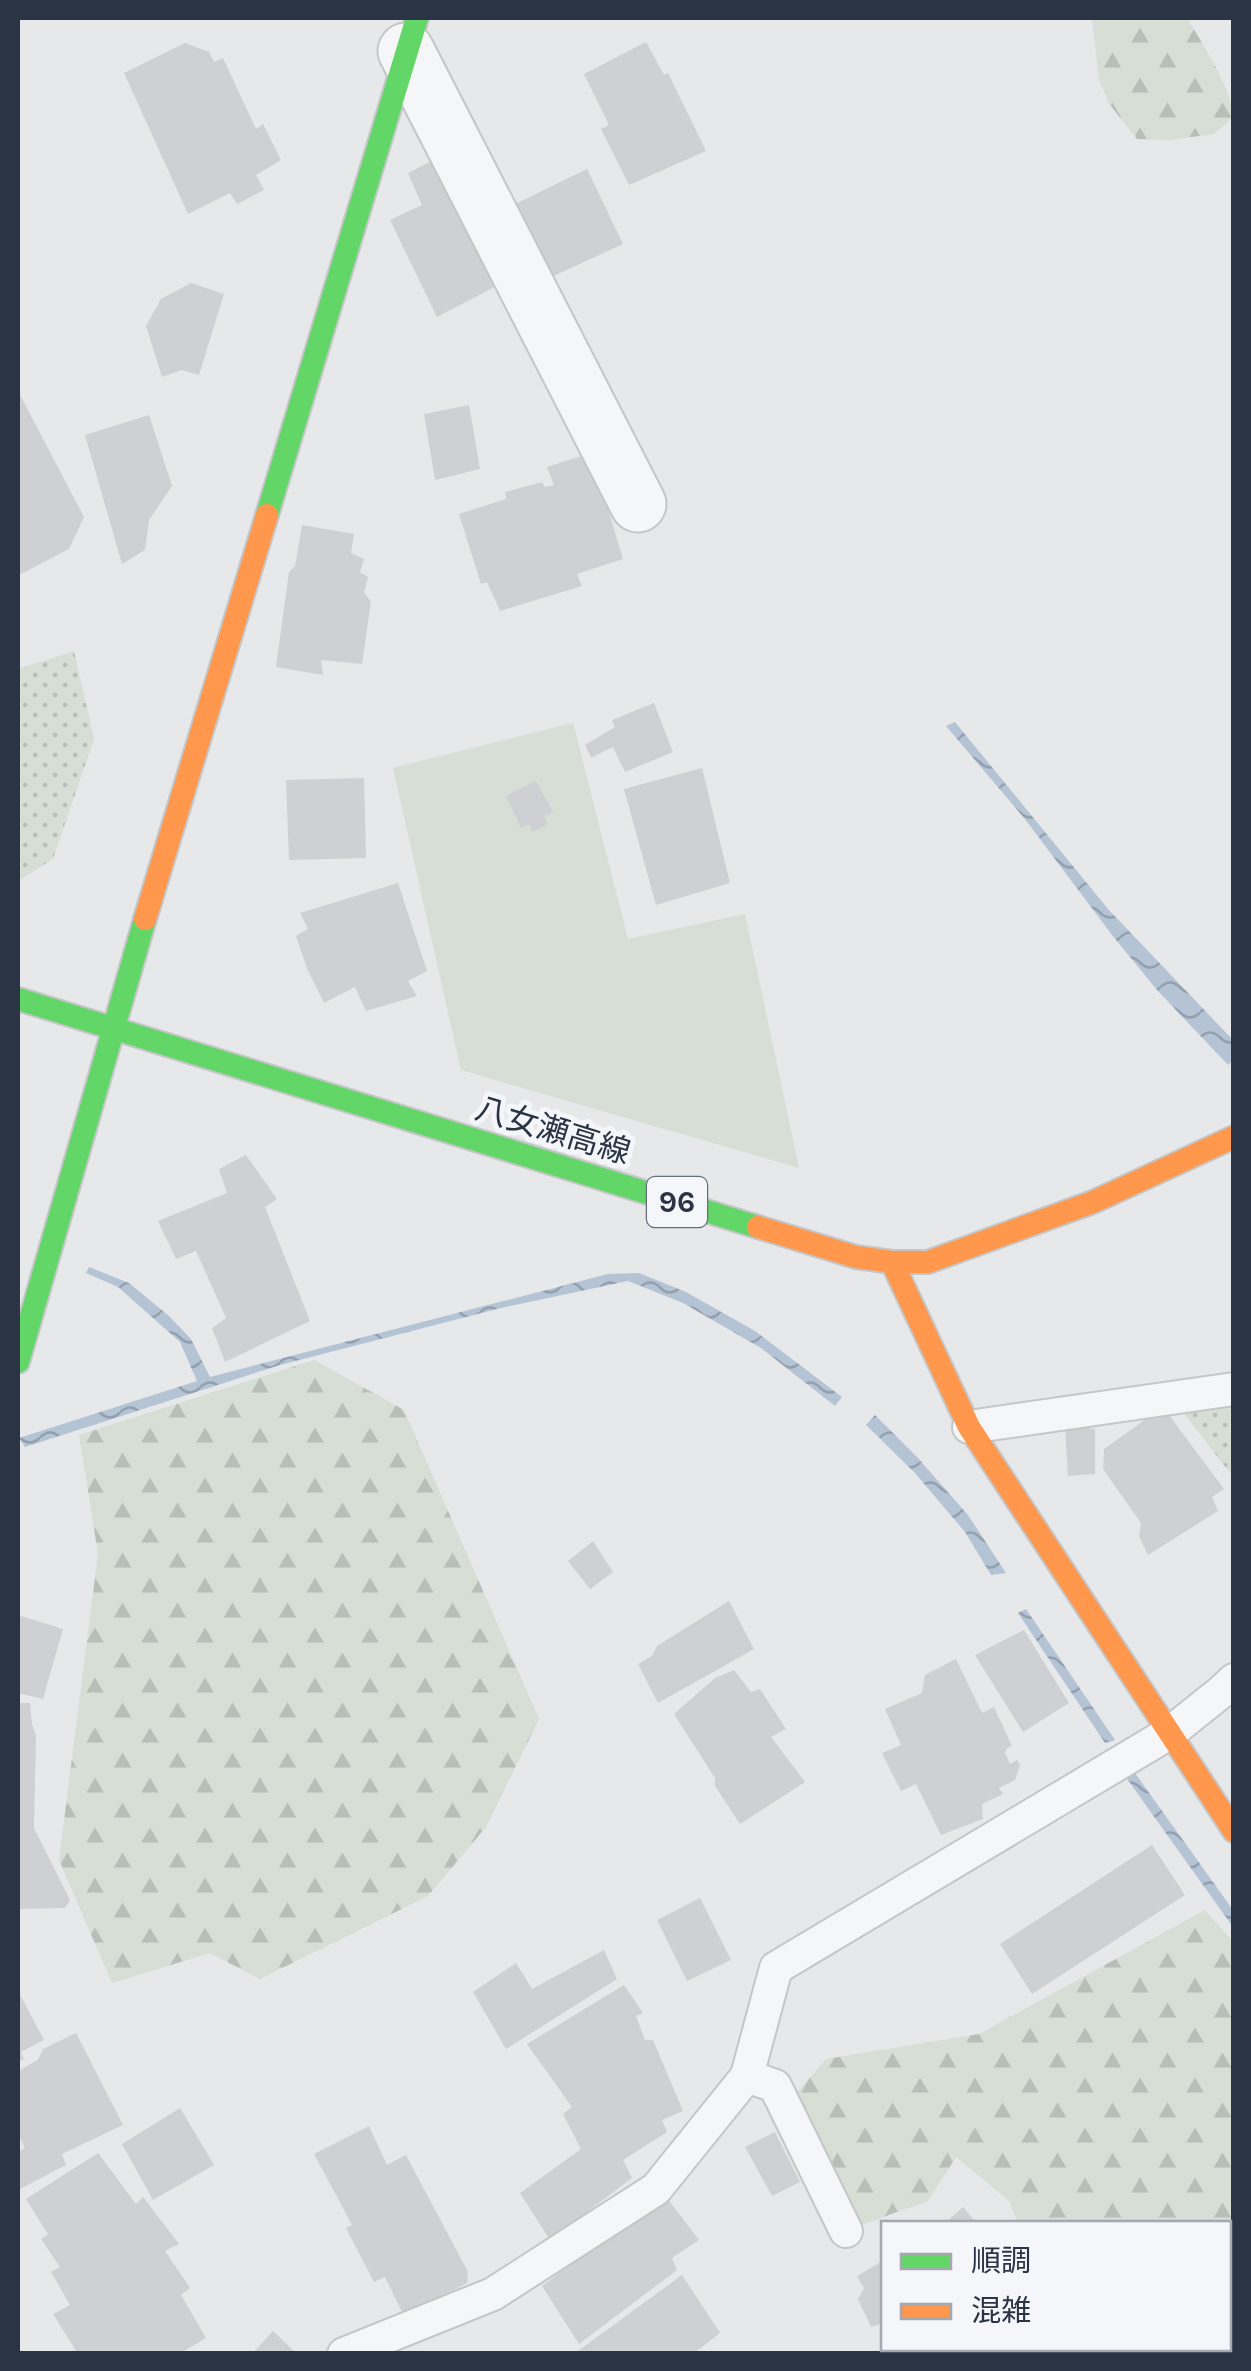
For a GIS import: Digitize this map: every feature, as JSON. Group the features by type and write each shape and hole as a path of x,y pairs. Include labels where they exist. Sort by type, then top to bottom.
{"street":[{"path":"412,34 638,504"},
{"path":"18,1362 112,1028 412,34"},
{"name":"八女瀬高線","path":"18,999 856,1257 892,1262 928,1262 1093,1202 1234,1137"},
{"path":"892,1262 969,1426 1234,1831"}],"lane":[{"path":"969,1426 1234,1390"},
{"path":"344,2354 494,2294 656,2189 747,2076 776,1968 1171,1732 1234,1680"},
{"path":"747,2076 775,2086 846,2231"}],"green space":[{"path":"1092,18 1187,18 1222,80 1233,117 1214,134 1170,140 1137,139 1110,105 1099,80"},
{"path":"74,651 94,739 53,859 18,881 18,669"},
{"path":"573,723 628,939 745,914 799,1168 461,1070 393,768"},
{"path":"314,1360 404,1410 539,1719 486,1827 428,1896 260,1979 210,1953 112,1983 59,1860 98,1554 79,1435"},
{"path":"1233,1406 1233,1477 1183,1412"},
{"path":"1205,1910 1233,1942 1233,2309 1231,2221 1017,2221 1009,2201 956,2157 928,2201 858,2226 793,2097 826,2059 979,2034"}],"water":[{"path":"955,722 1108,909 1233,1040 1233,1060 1228,1065 1157,990 1025,819 946,726"},
{"path":"89,1267 129,1283 169,1316 191,1339 210,1377 608,1274 639,1273 686,1292 755,1331 842,1397 835,1406 761,1348 683,1303 628,1281 501,1308 280,1365 25,1447 19,1438 197,1381 180,1342 118,1287 86,1273"},
{"path":"875,1415 968,1515 1006,1573 991,1575 965,1532 915,1473 866,1425"},
{"path":"1026,1609 1115,1740 1105,1743 1018,1613"},
{"path":"1132,1769 1233,1910 1233,1927 1125,1776"}],"building":[{"path":"646,42 664,75 668,73 706,151 629,185 601,129 609,125 584,74"},
{"path":"185,43 209,52 214,62 223,58 256,129 263,124 281,160 256,175 264,190 237,204 230,193 188,214 124,73"},
{"path":"442,156 504,282 437,317 390,220 422,205 408,173"},
{"path":"587,169 623,244 547,279 511,206"},
{"path":"191,283 224,294 199,375 182,370 162,377 146,326 161,299"},
{"path":"18,391 84,517 69,549 19,575"},
{"path":"469,405 480,469 435,480 424,414"},
{"path":"149,415 172,486 149,520 145,550 122,564 85,435"},
{"path":"591,453 623,559 577,574 582,586 500,611 487,582 481,584 459,514 506,499 505,492 542,482 545,487 554,485 547,467"},
{"path":"302,525 354,534 351,553 364,559 360,572 368,577 364,592 371,602 362,664 321,660 323,675 276,667 289,572 295,566"},
{"path":"654,703 673,752 625,772 613,747 591,758 585,745 615,727 612,720"},
{"path":"702,768 730,883 656,905 624,789"},
{"path":"364,778 366,858 289,860 286,780"},
{"path":"536,781 553,812 544,816 548,824 533,832 529,824 521,828 506,796"},
{"path":"398,883 427,971 408,981 417,996 366,1011 355,987 324,1003 296,936 308,929 300,913"},
{"path":"246,1155 277,1199 265,1207 310,1321 225,1362 212,1328 226,1318 196,1251 176,1259 158,1221 227,1193 219,1169"},
{"path":"1163,1407 1224,1489 1212,1497 1218,1511 1148,1555 1139,1536 1141,1523 1103,1469 1104,1449"},
{"path":"1065,1426 1095,1429 1095,1474 1068,1476"},
{"path":"593,1541 613,1572 590,1589 568,1561"},
{"path":"729,1601 754,1649 658,1703 638,1664 652,1656 657,1646"},
{"path":"21,1616 63,1629 43,1699 18,1693"},
{"path":"1024,1630 1069,1703 1023,1732 975,1655"},
{"path":"956,1659 982,1713 994,1707 1012,1746 1005,1753 1010,1764 1017,1760 1020,1765 1015,1780 999,1788 1003,1794 982,1804 983,1819 941,1835 916,1784 901,1791 882,1753 901,1745 885,1709 922,1693 925,1675"},
{"path":"734,1670 751,1692 760,1689 786,1729 771,1737 805,1782 740,1824 674,1714 715,1678"},
{"path":"18,1703 30,1703 36,1736 34,1828 70,1900 65,1908 18,1909"},
{"path":"1152,1845 1185,1895 1032,1994 1000,1944"},
{"path":"700,1898 731,1960 687,1981 657,1920"},
{"path":"604,1950 617,1979 506,2049 473,1992 516,1963 532,1989"},
{"path":"624,1985 643,2013 636,2016 645,2040 653,2040 683,2111 662,2120 667,2132 623,2160 632,2178 550,2240 520,2193 581,2149 563,2114 572,2107 527,2044"},
{"path":"18,1991 44,2040 21,2052 24,2059 18,2062"},
{"path":"76,2033 123,2125 62,2154 66,2165 18,2190 18,2152 25,2148 18,2134 18,2071 38,2060 43,2049"},
{"path":"180,2108 214,2165 153,2200 122,2144"},
{"path":"369,2126 387,2165 406,2155 468,2272 467,2283 404,2316 385,2277 374,2282 346,2228 352,2225 314,2154"},
{"path":"775,2132 800,2182 772,2196 745,2147"},
{"path":"98,2153 136,2204 143,2197 179,2244 165,2251 190,2288 181,2295 206,2338 179,2354 78,2354 53,2314 70,2305 51,2272 60,2267 41,2239 48,2234 26,2199"},
{"path":"664,2194 699,2240 672,2258 677,2270 579,2344 542,2286"},
{"path":"963,2207 975,2221 947,2221"},
{"path":"881,2262 881,2324 871,2327 858,2299 864,2288 857,2276"},
{"path":"682,2275 720,2333 693,2354 574,2354"},
{"path":"1234,2326 1234,2354 1171,2354 1170,2351 1231,2351"},
{"path":"273,2331 297,2354 252,2354"},
{"path":"1013,2351 1015,2354 934,2354"}],"traffic: fast":[{"path":"267,515 417,18"},
{"path":"18,1362 145,919"},
{"path":"18,999 758,1227"}],"traffic: slow":[{"path":"145,919 267,515"},
{"path":"758,1227 856,1257 928,1262 1093,1202 1234,1137"},
{"path":"892,1262 969,1427 1234,1831"}]}
